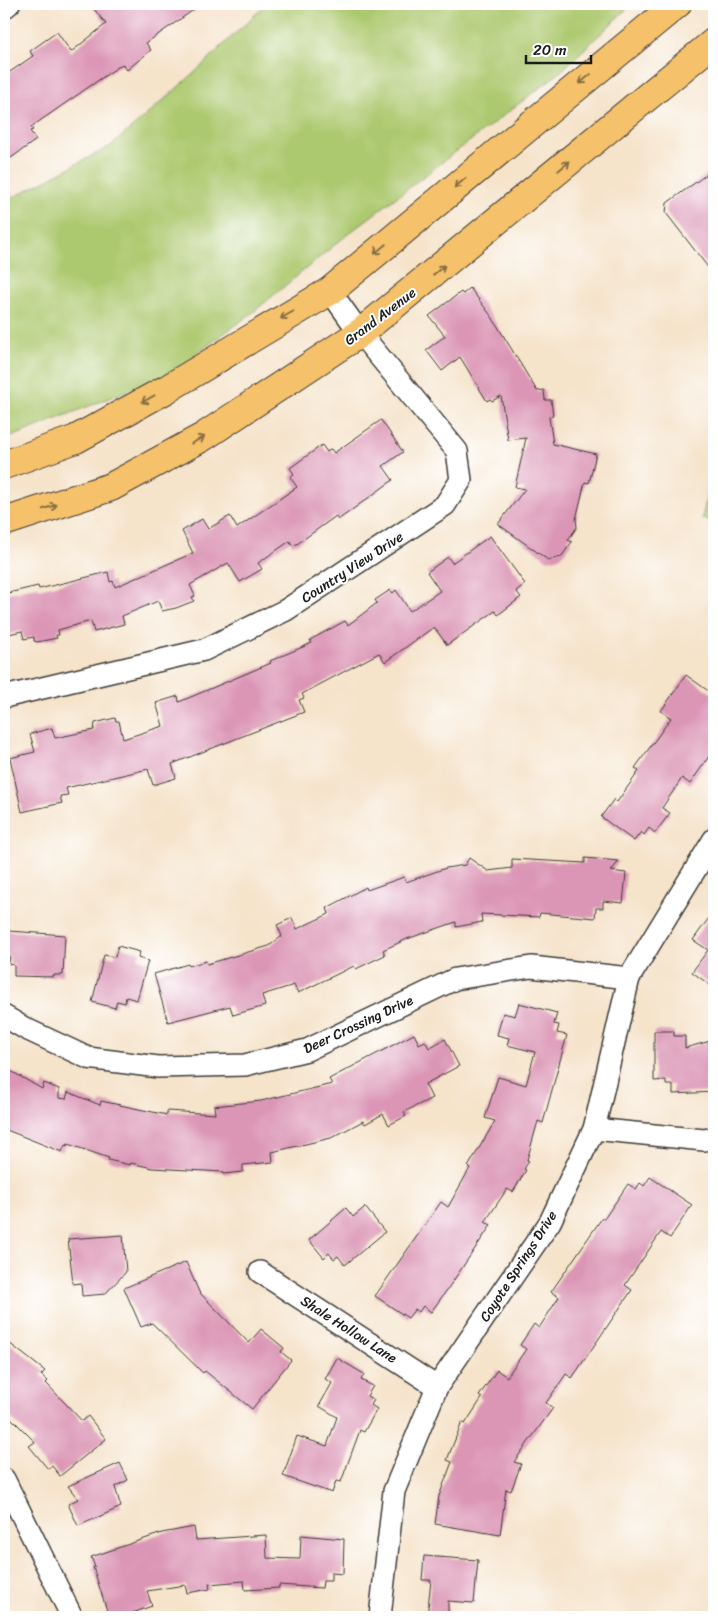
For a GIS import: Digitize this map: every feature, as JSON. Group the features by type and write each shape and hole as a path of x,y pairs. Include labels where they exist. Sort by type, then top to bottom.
{"main road":[{"path":"4,465 76,439 166,390 330,291 677,4"},
{"name":"Grand Avenue","path":"4,522 111,487 203,437 360,333 714,42"}],"street":[{"path":"4,8 9,4"},
{"name":"Country View Drive","path":"4,697 204,650 286,610 445,505 461,480 457,452 360,333 330,291"},
{"name":"Coyote Springs Drive","path":"380,1617 394,1491 437,1387 550,1222 594,1129 629,978 714,839"},
{"name":"Deer Crossing Drive","path":"4,1016 26,1029 88,1058 158,1067 244,1065 307,1050 455,979 530,967 629,978"},
{"path":"594,1129 704,1140 714,1138"},
{"name":"Shale Hollow Lane","path":"260,1272 437,1387"},
{"path":"4,1479 8,1483 72,1617"}],"green space":[{"path":"266,4 632,4 559,73 348,234 252,313 193,356 194,364 4,440 4,202 111,146 192,75"},
{"path":"714,467 714,523 702,518"}],"building":[{"path":"90,4 202,4 146,43 151,50 127,70 122,64 31,127 33,130 30,131 36,140 4,163 4,76 33,56 30,51 57,32 71,52 106,24"},
{"path":"714,169 714,275 666,213 667,203"},
{"path":"470,288 492,317 537,391 544,390 545,400 551,400 553,416 549,417 553,444 596,454 589,483 585,482 576,519 577,527 568,540 572,542 561,557 548,560 498,524 525,489 515,487 526,438 508,440 501,396 492,401 490,399 487,401 460,357 442,371 426,350 445,336 429,316 461,292 463,294"},
{"path":"381,420 403,452 383,466 393,480 338,520 336,516 297,544 292,545 290,541 258,563 262,569 240,582 228,563 190,585 195,596 192,597 194,601 176,608 162,611 158,601 122,616 124,624 94,632 91,621 58,630 59,635 56,635 57,638 37,642 34,641 34,637 24,639 22,631 9,634 4,613 4,594 38,586 39,589 108,572 110,582 113,581 115,587 193,553 182,531 202,519 208,529 230,516 237,528 297,487 290,477 294,474 290,468 322,445 327,452 331,449 334,453"},
{"path":"490,536 525,584 516,591 521,597 498,615 495,611 447,645 434,627 385,662 379,653 302,694 304,698 299,700 304,712 172,764 176,778 153,785 148,769 66,788 68,795 60,796 62,803 22,812 10,758 35,752 30,734 52,728 55,738 94,730 95,723 115,718 116,721 119,721 123,739 163,726 156,703 178,696 179,702 271,663 270,661 312,643 310,640 345,621 348,625 377,603 375,600 390,590 393,593 396,590 410,611 440,591 427,572 448,557 452,563"},
{"path":"686,675 714,695 714,749 690,784 682,778 662,808 670,813 655,833 649,828 644,835 641,832 634,841 601,817 614,799 617,802 639,771 635,768 671,718 661,711"},
{"path":"469,858 488,871 512,868 512,859 585,863 585,858 619,861 611,871 626,873 623,903 603,901 603,908 596,908 595,918 540,913 539,917 481,914 482,922 456,927 456,922 407,939 383,950 385,955 356,969 354,966 298,993 294,985 262,995 265,1006 233,1015 230,1006 168,1022 154,974 188,964 189,966 206,961 207,964 269,946 282,936 277,925 292,918 297,929 329,914 327,908 366,887 367,890 404,877 406,882 446,868 465,865"},
{"path":"714,911 714,988 692,972 708,950 693,940"},
{"path":"4,932 65,935 63,975 54,975 54,977 14,976 14,965 9,964 10,957 4,956"},
{"path":"118,946 140,952 138,958 148,961 137,1000 126,997 125,1003 117,1001 115,1008 92,1002 104,955 115,957"},
{"path":"519,1003 557,1013 554,1024 559,1025 557,1033 567,1035 543,1123 538,1121 527,1160 529,1161 524,1169 526,1170 513,1192 507,1189 485,1222 491,1225 449,1287 431,1312 423,1306 419,1312 415,1309 408,1318 375,1296 441,1202 448,1207 470,1168 468,1167 495,1121 485,1118 498,1077 526,1085 535,1052 507,1045 509,1038 497,1035 503,1013 515,1016"},
{"path":"654,1031 674,1031 674,1036 685,1036 685,1048 714,1040 714,1092 673,1094 673,1085 666,1085 666,1080 654,1081"},
{"path":"414,1034 419,1044 425,1041 429,1048 445,1039 459,1066 425,1084 432,1098 404,1112 406,1116 389,1125 383,1114 365,1124 363,1121 331,1138 272,1152 273,1162 243,1165 243,1172 223,1174 223,1172 152,1168 131,1163 130,1165 108,1160 109,1158 68,1144 67,1146 65,1145 62,1152 4,1129 4,1067 42,1089 44,1083 59,1089 59,1098 66,1099 68,1092 100,1105 101,1101 167,1115 167,1111 215,1114 214,1106 261,1101 332,1084 329,1079"},
{"path":"650,1177 692,1205 670,1238 661,1232 625,1285 632,1290 572,1378 566,1374 546,1403 553,1408 514,1462 521,1464 511,1491 506,1489 500,1535 435,1524 439,1496 452,1462 447,1460 462,1422 465,1424 482,1398 479,1396 497,1370 507,1377 526,1349 520,1345 534,1324 539,1328 559,1297 551,1292 628,1184 636,1189 640,1183 644,1186"},
{"path":"365,1207 385,1232 345,1265 338,1256 334,1259 329,1253 324,1258 309,1240 346,1208 353,1217"},
{"path":"123,1235 126,1272 105,1294 82,1296 81,1283 73,1284 68,1239"},
{"path":"186,1262 199,1292 249,1343 261,1329 284,1348 281,1352 291,1360 252,1409 205,1371 203,1373 152,1323 141,1327 124,1288"},
{"path":"4,1339 45,1371 41,1375 48,1381 46,1383 82,1421 88,1416 106,1439 60,1476 52,1466 48,1469 29,1446 35,1442 4,1411"},
{"path":"337,1358 364,1374 361,1380 373,1386 367,1396 374,1400 371,1405 377,1409 364,1432 360,1430 341,1482 336,1481 332,1493 283,1476 297,1436 327,1446 337,1417 319,1406 332,1383 325,1379"},
{"path":"120,1463 128,1480 115,1487 121,1507 78,1526 68,1504 78,1499 68,1486"},
{"path":"194,1527 196,1540 266,1535 267,1558 300,1559 301,1535 344,1539 343,1574 331,1573 331,1581 323,1581 322,1588 279,1585 279,1588 245,1590 244,1581 209,1584 210,1589 187,1593 185,1585 147,1591 152,1606 121,1617 120,1613 109,1617 91,1557 162,1533"},
{"path":"424,1556 478,1560 474,1603 448,1601 448,1617 427,1617 431,1580 422,1580"}]}
